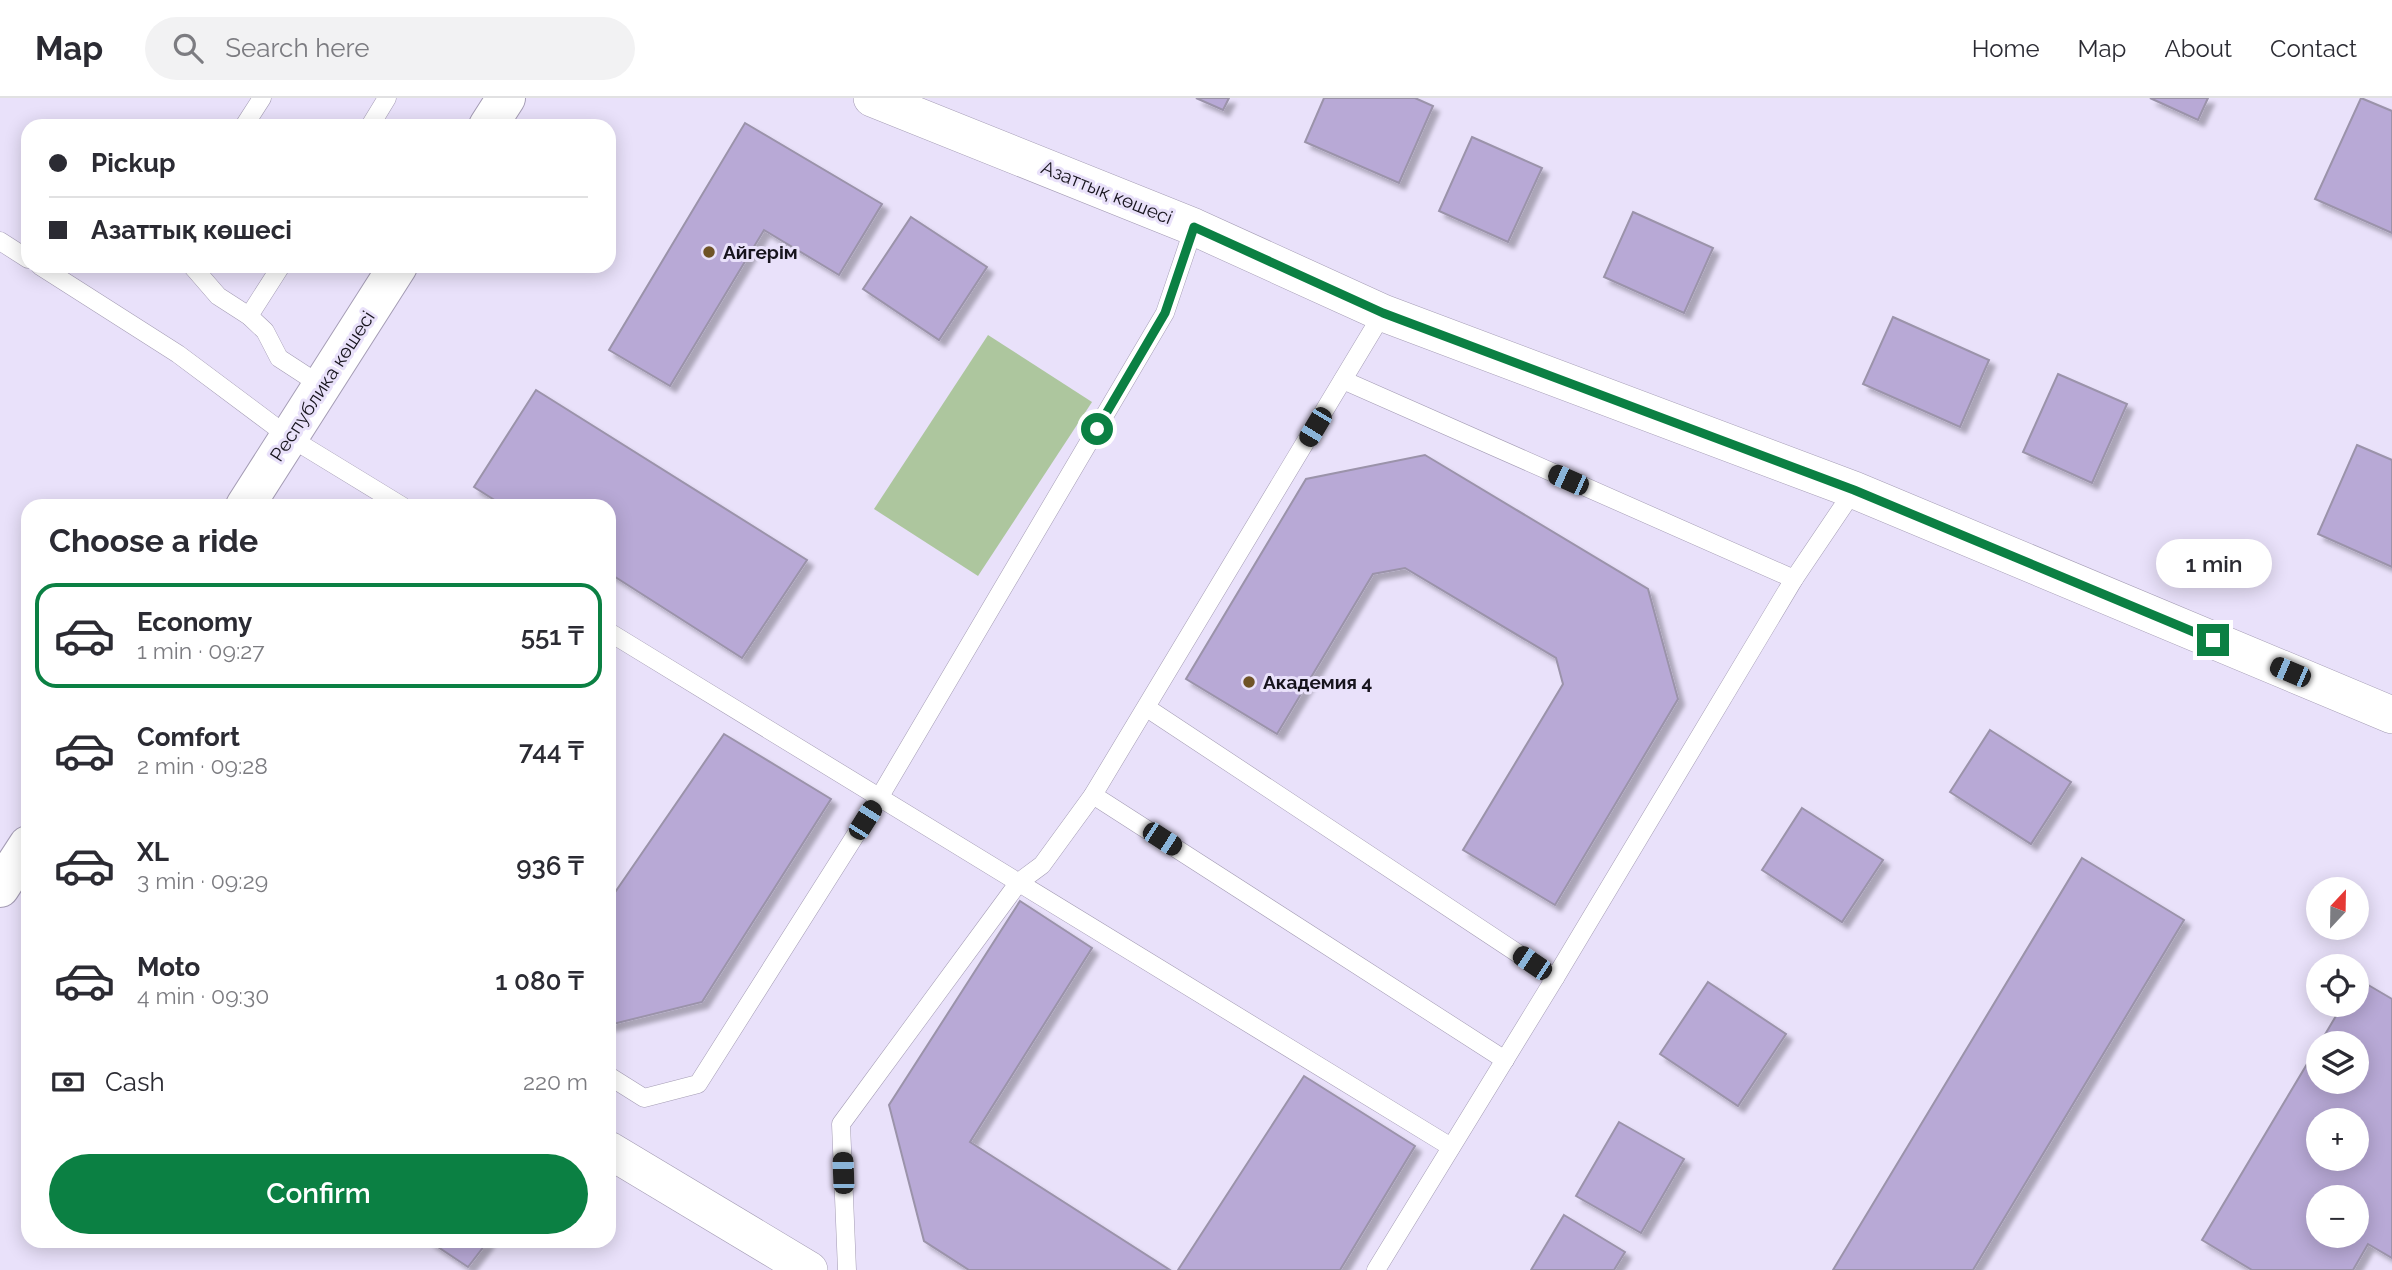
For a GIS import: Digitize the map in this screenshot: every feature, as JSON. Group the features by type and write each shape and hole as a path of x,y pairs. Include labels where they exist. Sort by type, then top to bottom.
{"main road":[{"path":"492,119 506,98"},
{"name":"Республика көшесі","path":"249,499 394,273"},
{"path":"0,888 21,856"}],"street":[{"name":"Азаттық көшесі","path":"872,98 1194,227 1383,313 1854,490 2392,715"},
{"path":"616,1154 809,1270"}],"lane":[{"path":"248,119 262,98"},
{"path":"374,119 387,98"},
{"path":"616,1080 644,1098 698,1084 879,798 1165,313 1194,227"},
{"path":"0,241 21,254"},
{"path":"51,273 178,354 289,437 391,499"},
{"path":"198,273 218,296 249,316 265,331 279,358 322,386"},
{"path":"249,316 277,273"},
{"path":"847,1270 841,1124 1019,881 1042,865 1093,795 1383,313"},
{"path":"1343,380 1794,579"},
{"path":"1376,1270 1794,579 1854,490"},
{"path":"616,636 1451,1147"},
{"path":"1147,708 1555,978"},
{"path":"1093,795 1505,1060"}],"green space":[{"path":"988,335 1092,402 978,576 874,509"}],"building":[{"path":"1196,98 1229,98 1223,110"},
{"path":"1324,98 1415,98 1433,106 1399,183 1305,142"},
{"path":"2150,98 2208,98 2198,120"},
{"path":"2361,98 2392,111 2392,233 2315,199"},
{"name":"Айгерім","path":"745,123 882,204 839,275 764,230 670,386 609,350"},
{"path":"1472,137 1542,168 1508,242 1439,211"},
{"path":"1633,212 1713,248 1684,313 1604,277"},
{"path":"911,217 987,267 939,340 863,289"},
{"path":"1893,317 1989,360 1960,427 1863,384"},
{"path":"2058,374 2127,404 2092,483 2023,452"},
{"path":"536,390 807,560 742,658 616,577 616,499 493,499 474,487"},
{"path":"2357,445 2392,460 2392,567 2318,534"},
{"name":"Академия 4","path":"1425,455 1648,589 1678,699 1555,905 1463,850 1563,684 1556,658 1405,568 1373,574 1277,734 1186,679 1306,479"},
{"path":"1990,730 2071,782 2031,844 1950,792"},
{"path":"724,734 831,799 702,1002 616,1023 616,891"},
{"path":"1802,808 1883,860 1842,922 1762,870"},
{"path":"2082,858 2184,920 1973,1270 1833,1270"},
{"path":"1020,901 1092,948 970,1142 1170,1270 969,1270 924,1241 889,1105"},
{"path":"1708,982 1786,1034 1738,1106 1660,1054"},
{"path":"2369,985 2392,999 2392,1258 2369,1245 2369,1185 2306,1185 2306,1248 2366,1248 2353,1270 2252,1270 2202,1240 2306,1066 2306,1094 2369,1094 2369,1031 2327,1031 2335,1017 2369,1017"},
{"path":"1304,1076 1415,1146 1340,1270 1178,1270"},
{"path":"1619,1122 1684,1159 1641,1233 1576,1196"},
{"path":"1564,1215 1625,1252 1614,1270 1531,1270"},
{"path":"440,1248 483,1248 468,1267"}],"place":[{"name":"Айгерім","path":"709,252"},
{"name":"Академия 4","path":"1249,682"}],"route":[{"path":"1097,429 1165,313 1194,227 1383,313 1854,490 2213,640"}]}
